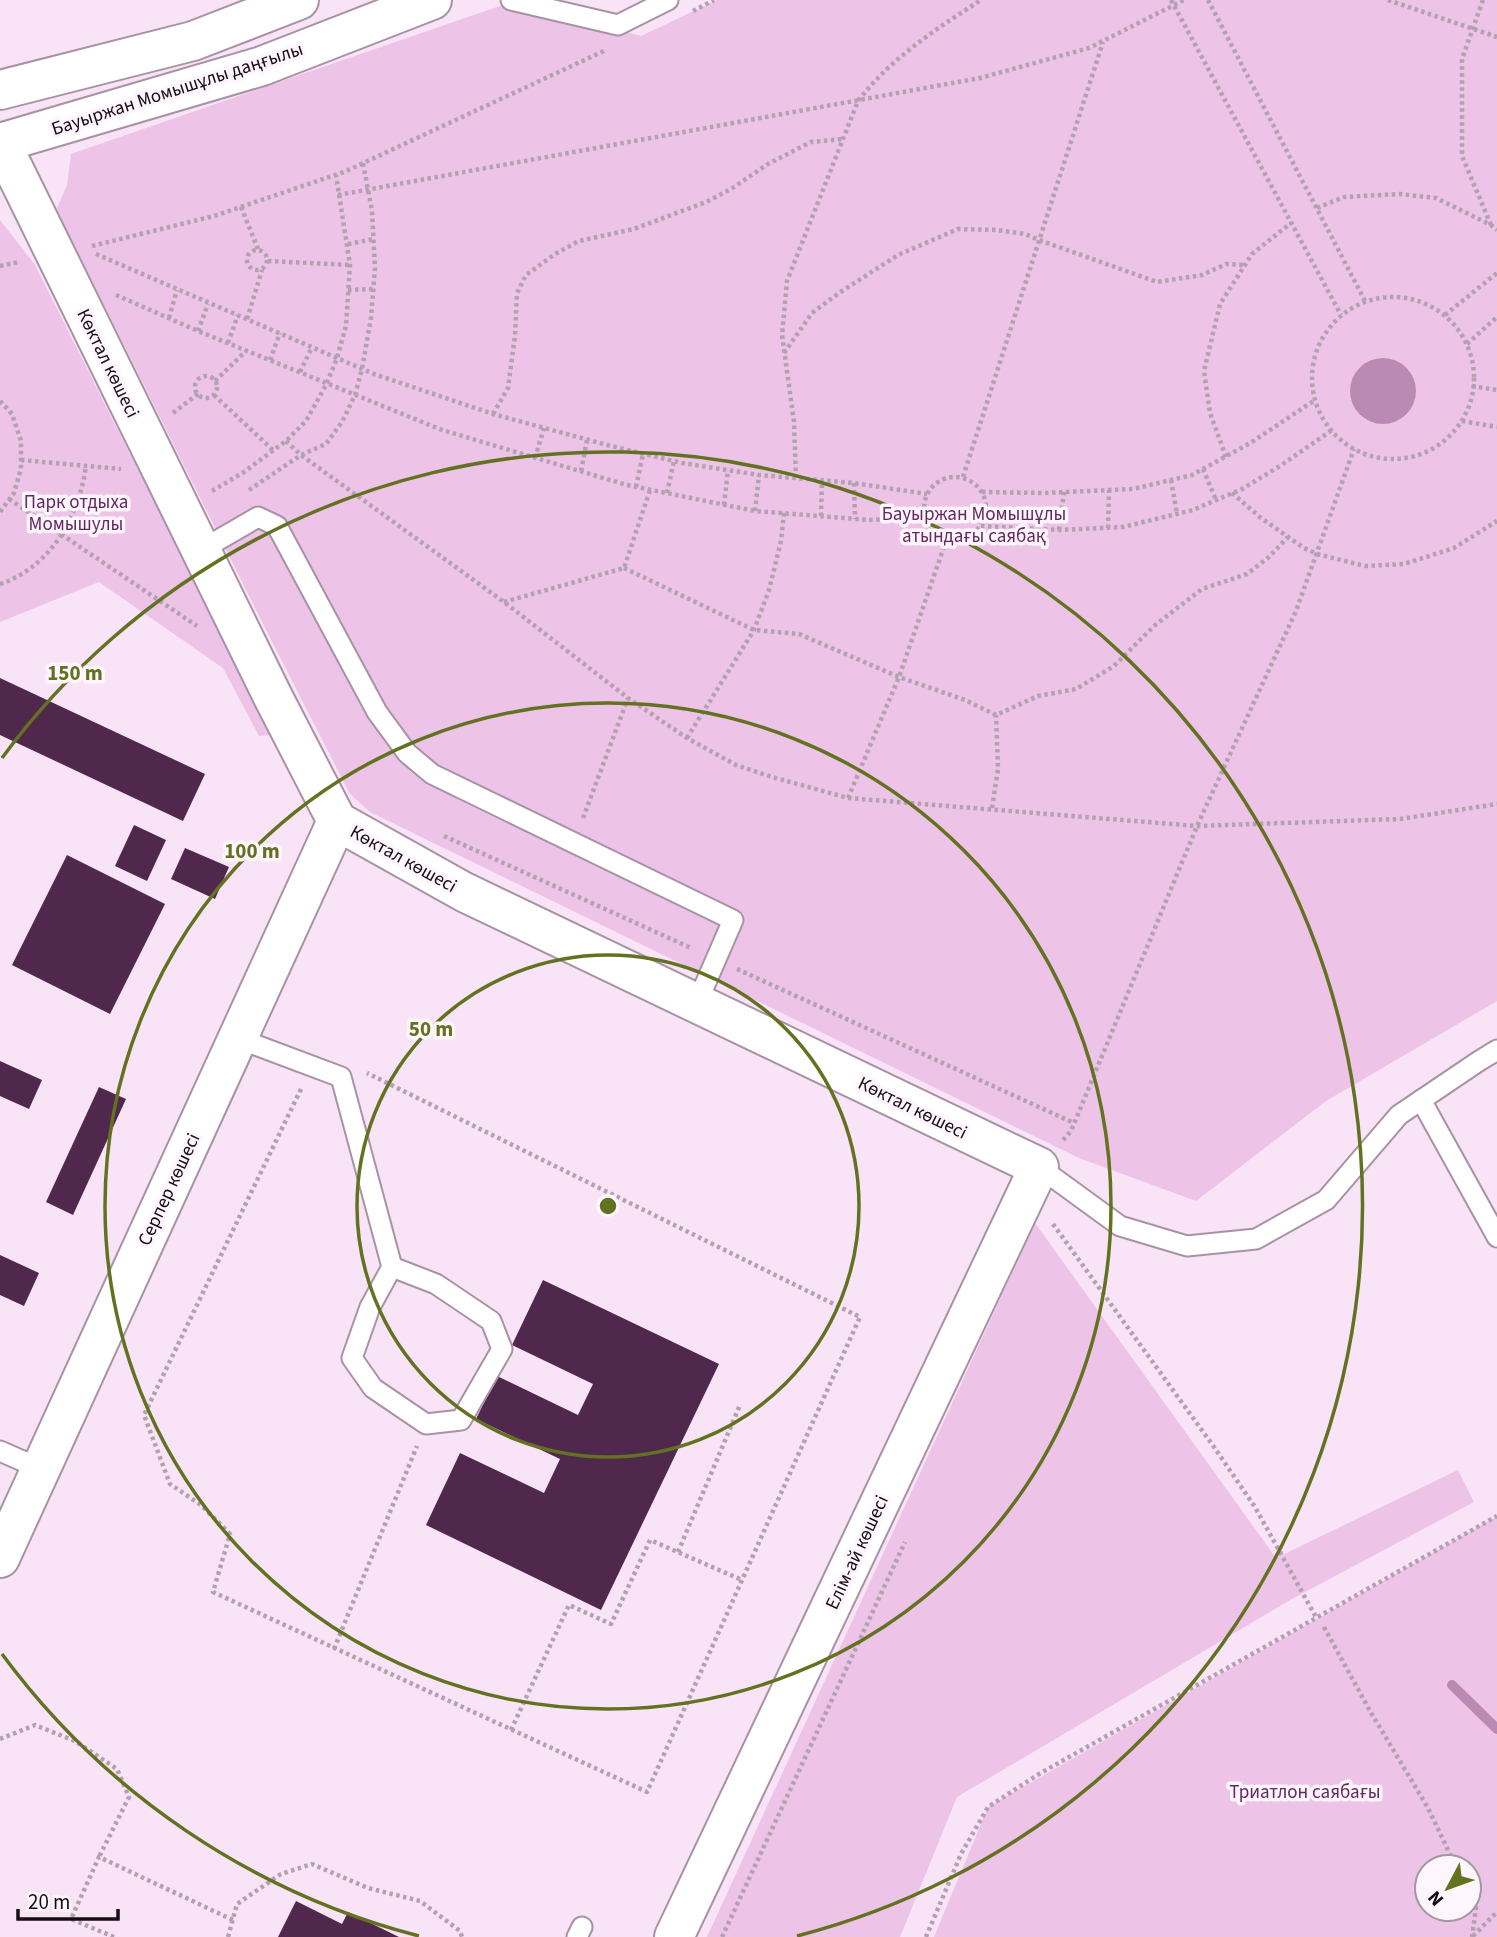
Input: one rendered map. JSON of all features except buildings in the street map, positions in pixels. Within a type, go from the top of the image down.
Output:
[{"type":"street","name":"Бауыржан Момышұлы даңғылы","points":[[0,90],[193,41],[299,0]]},
{"type":"street","name":"Бауыржан Момышұлы даңғылы","points":[[0,143],[262,66],[432,0]]},
{"type":"street","name":"Көктал көшесі","points":[[0,143],[273,697],[337,821],[464,892],[1039,1167]]},
{"type":"street","name":"Серпер көшесі","points":[[0,1558],[337,821]]},
{"type":"street","name":"Елім-ай көшесі","points":[[674,1937],[1039,1167]]},
{"type":"lane","points":[[511,0],[618,25],[668,0]]},
{"type":"lane","points":[[201,550],[258,517],[277,526],[377,712],[407,753],[432,774],[733,920],[697,1003]]},
{"type":"lane","points":[[237,1038],[341,1077],[392,1267],[370,1307],[352,1358],[373,1388],[426,1424],[461,1420],[502,1349],[491,1321],[436,1284],[392,1267]]},
{"type":"lane","points":[[1039,1167],[1120,1226],[1187,1246],[1256,1239],[1326,1200],[1399,1115],[1497,1050]]},
{"type":"lane","points":[[1421,1100],[1497,1237]]},
{"type":"lane","points":[[0,1451],[41,1469]]},
{"type":"path","points":[[690,12],[714,0]]},
{"type":"path","points":[[796,478],[794,422],[782,335],[787,281],[858,101],[873,82],[928,34],[981,0]]},
{"type":"path","points":[[338,195],[980,78],[1088,48],[1173,2],[1184,0]]},
{"type":"path","points":[[1208,0],[1366,301]]},
{"type":"path","points":[[1388,0],[1497,37]]},
{"type":"path","points":[[1483,0],[1462,59],[1462,156],[1491,225]]},
{"type":"path","points":[[1173,2],[1341,315]]},
{"type":"path","points":[[963,477],[1103,41]]},
{"type":"path","points":[[615,46],[336,175],[214,216],[83,248],[337,359],[493,414],[674,461],[759,475],[854,483],[927,494]]},
{"type":"path","points":[[493,414],[509,388],[517,293],[526,275],[579,241],[634,229],[706,202],[768,164],[811,142],[843,139]]},
{"type":"path","points":[[248,491],[301,455],[326,444],[342,422],[355,395],[371,318],[375,268],[372,211],[363,163]]},
{"type":"path","points":[[208,494],[274,451],[306,421],[337,359],[346,326],[350,265],[336,175]]},
{"type":"path","points":[[1317,208],[1345,197],[1399,194],[1436,198],[1497,230]]},
{"type":"path","points":[[241,207],[258,249],[266,255],[268,261]]},
{"type":"path","points":[[1226,457],[1210,413],[1204,371],[1220,304],[1252,254],[1291,223]]},
{"type":"path","points":[[784,353],[812,313],[839,293],[898,255],[958,229],[1025,234],[1157,282],[1202,275],[1226,264],[1245,265]]},
{"type":"path","points":[[348,244],[374,239]]},
{"type":"path","points":[[258,249],[248,254],[247,264],[256,271],[262,270]]},
{"type":"path","points":[[0,266],[56,255]]},
{"type":"path","points":[[268,261],[350,265]]},
{"type":"path","points":[[247,319],[262,270],[268,261]]},
{"type":"path","points":[[1445,315],[1497,272]]},
{"type":"path","points":[[348,290],[373,289]]},
{"type":"path","points":[[169,318],[177,290]]},
{"type":"path","points":[[115,294],[246,351],[442,430],[636,487],[755,511],[869,520],[925,517]]},
{"type":"path","points":[[1393,297],[1420,302],[1445,315],[1467,344],[1474,371],[1471,399],[1461,421],[1441,444],[1416,456],[1388,459],[1361,453],[1338,438],[1321,416],[1315,400],[1312,390],[1313,362],[1323,336],[1341,315],[1366,301],[1393,297]]},
{"type":"path","points":[[198,331],[208,304]]},
{"type":"path","points":[[228,343],[238,315]]},
{"type":"path","points":[[1467,344],[1497,317]]},
{"type":"path","points":[[270,360],[280,333]]},
{"type":"path","points":[[300,372],[312,347]]},
{"type":"path","points":[[215,381],[246,351]]},
{"type":"path","points":[[209,377],[215,381],[217,388],[214,395],[203,398],[198,394],[195,384],[199,379],[209,377]]},
{"type":"path","points":[[1472,386],[1497,390]]},
{"type":"path","points":[[169,416],[198,394]]},
{"type":"path","points":[[214,395],[274,451]]},
{"type":"path","points":[[982,492],[1132,489],[1192,475],[1252,442],[1315,400]]},
{"type":"path","points":[[0,401],[12,414],[21,441],[21,469],[14,493],[0,512]]},
{"type":"path","points":[[1461,421],[1497,427]]},
{"type":"path","points":[[535,458],[544,428]]},
{"type":"path","points":[[981,526],[1059,530],[1123,527],[1193,510],[1232,493],[1280,466],[1332,430]]},
{"type":"path","points":[[580,471],[587,440]]},
{"type":"path","points":[[286,441],[301,455],[504,602],[628,698],[687,738],[736,765],[772,777],[848,798],[1197,826],[1400,819],[1497,804]]},
{"type":"path","points":[[1039,1167],[1071,1131],[1197,826],[1296,611],[1354,449]]},
{"type":"path","points":[[636,487],[643,453]]},
{"type":"path","points":[[21,460],[126,469]]},
{"type":"path","points":[[667,493],[674,461]]},
{"type":"path","points":[[0,584],[29,570],[62,535],[84,484],[86,466]]},
{"type":"path","points":[[1203,469],[1216,500]]},
{"type":"path","points":[[724,505],[728,470]]},
{"type":"path","points":[[755,511],[759,475]]},
{"type":"path","points":[[963,477],[971,480],[982,492],[987,509],[981,526],[974,533],[954,539],[935,531],[928,524],[924,503],[933,485],[942,479],[963,477]]},
{"type":"path","points":[[821,516],[822,480]]},
{"type":"path","points":[[1171,480],[1177,514]]},
{"type":"path","points":[[854,483],[855,519]]},
{"type":"path","points":[[624,568],[650,490]]},
{"type":"path","points":[[1108,528],[1109,490]]},
{"type":"path","points":[[1059,530],[1064,492]]},
{"type":"path","points":[[1232,493],[1261,518],[1317,554],[1365,566],[1404,564],[1454,548],[1497,521]]},
{"type":"path","points":[[9,499],[200,628]]},
{"type":"path","points":[[687,738],[754,630],[769,590],[781,541],[784,513]]},
{"type":"path","points":[[848,798],[899,677],[947,537]]},
{"type":"path","points":[[996,715],[1038,696],[1076,689],[1114,666],[1154,626],[1202,589],[1247,574],[1288,537]]},
{"type":"path","points":[[504,602],[624,568],[754,630],[799,634],[996,715]]},
{"type":"path","points":[[573,843],[628,698]]},
{"type":"path","points":[[992,808],[998,769],[996,715]]},
{"type":"path","points":[[716,960],[1074,1123]]},
{"type":"path","points":[[312,1066],[144,1415],[170,1484],[201,1504],[230,1534],[213,1592],[647,1792],[860,1317],[359,1069],[341,1077]]},
{"type":"path","points":[[1046,1236],[1052,1224],[1214,1447],[1255,1507],[1317,1619]]},
{"type":"path","points":[[678,1552],[740,1405]]},
{"type":"path","points":[[334,1649],[426,1424]]},
{"type":"path","points":[[926,1937],[961,1854],[988,1807],[1039,1774],[1497,1516]]},
{"type":"path","points":[[722,1937],[906,1539]]},
{"type":"path","points":[[511,1730],[569,1605],[611,1624],[650,1540],[742,1580]]},
{"type":"path","points":[[1324,1628],[1428,1808],[1449,1853]]},
{"type":"path","points":[[0,1739],[35,1725],[75,1741],[117,1769],[129,1797],[71,1919],[114,1937]]},
{"type":"path","points":[[99,1857],[233,1920]]},
{"type":"path","points":[[228,1937],[237,1904],[281,1874],[312,1864],[368,1888],[420,1901],[460,1931],[462,1937]]},
{"type":"path","points":[[1472,1937],[1497,1912]]},
{"type":"green space","name":"Бауыржан Момышұлы атындағы саябақ","points":[[717,0],[1497,0],[1497,1001],[1326,1101],[1196,1201],[1079,1158],[370,812],[350,794],[72,241],[66,242],[57,208],[67,185],[71,154],[514,1],[641,36]]},
{"type":"green space","name":"Парк отдыха Момышулы","points":[[0,220],[35,265],[270,735],[259,736],[223,668],[99,582],[0,622]]},
{"type":"green space","points":[[1035,1223],[1276,1558],[1458,1470],[1474,1502],[1292,1599],[957,1797],[900,1937],[707,1937]]},
{"type":"green space","name":"Триатлон саябағы","points":[[1497,1516],[1497,1937],[934,1937],[988,1807]]},
{"type":"shaded area","points":[[1383,358],[1406,368],[1416,391],[1406,414],[1383,424],[1360,414],[1350,391],[1360,368]]},
{"type":"waterway","points":[[1452,1685],[1497,1729]]}]
